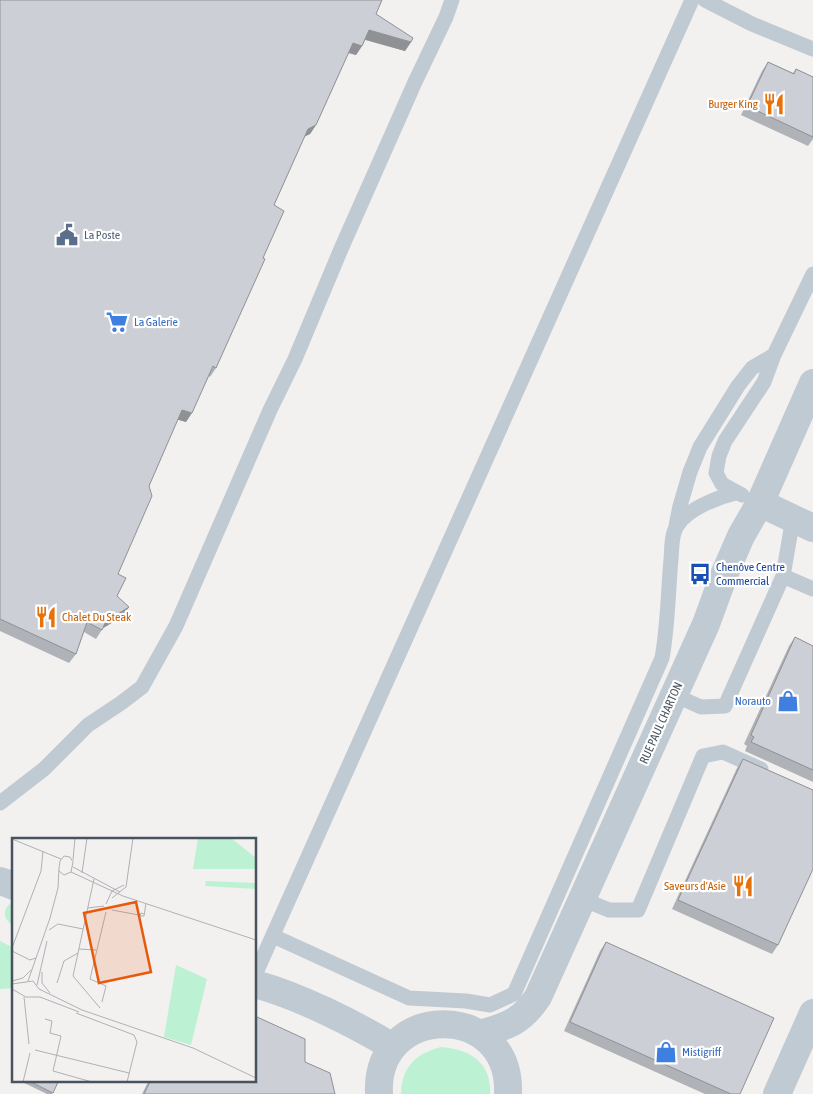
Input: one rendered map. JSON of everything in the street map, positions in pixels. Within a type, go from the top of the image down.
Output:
[{"type":"street","name":"RUE PAUL CHARTON","points":[[480,1034],[504,1027],[517,1020],[528,1012],[538,997],[706,624],[724,574],[741,536],[748,498],[813,383]]},
{"type":"street","points":[[748,498],[803,523]]},
{"type":"street","points":[[0,881],[12,885]]},
{"type":"street","points":[[256,984],[324,1011],[372,1034],[393,1047]]},
{"type":"street","points":[[777,1094],[813,1013]]},
{"type":"street","points":[[379,1094],[378,1083],[383,1064],[393,1047],[407,1034],[424,1026],[443,1023],[462,1026],[480,1034],[494,1047],[504,1064],[508,1082],[508,1094]]},
{"type":"lane","points":[[0,803],[44,769],[88,726],[142,687],[176,626],[452,0]]},
{"type":"lane","points":[[256,973],[692,0]]},
{"type":"lane","points":[[705,0],[752,24],[813,49]]},
{"type":"lane","points":[[748,498],[722,484],[716,473],[718,456],[725,441],[764,382],[774,355],[813,274]]},
{"type":"lane","points":[[273,936],[409,998],[432,998],[490,1005],[514,994],[662,658],[666,638],[672,543],[680,506],[700,447],[738,386],[752,368],[774,355]]},
{"type":"lane","points":[[676,526],[703,505],[717,498],[748,498]]},
{"type":"lane","points":[[674,695],[701,707],[725,706],[783,576],[803,523]]},
{"type":"lane","points":[[783,576],[813,589]]},
{"type":"lane","points":[[582,899],[609,910],[638,910],[703,756],[723,752],[777,776]]},
{"type":"green space","points":[[12,903],[12,925],[5,915],[8,906]]},
{"type":"green space","points":[[0,941],[12,947],[12,988],[0,989]]},
{"type":"green space","points":[[441,1047],[461,1051],[477,1059],[487,1073],[490,1083],[490,1094],[401,1094],[404,1076],[412,1063],[424,1053]]},
{"type":"building","name":"La Galerie","points":[[0,0],[382,0],[376,14],[413,38],[411,42],[369,30],[362,46],[353,43],[316,125],[308,129],[274,205],[284,211],[263,258],[265,259],[216,368],[213,366],[192,413],[182,410],[149,486],[152,496],[118,574],[126,578],[117,596],[129,607],[106,621],[102,630],[87,622],[76,654],[0,619]]},
{"type":"building","name":"Burger King","points":[[768,62],[794,74],[796,69],[813,77],[813,137],[747,106]]},
{"type":"building","name":"Norauto","points":[[795,637],[813,646],[813,770],[751,742],[754,737],[751,735]]},
{"type":"building","name":"Saveurs d'Asie","points":[[743,759],[813,790],[813,869],[778,945],[678,900]]},
{"type":"building","points":[[606,942],[774,1018],[740,1094],[731,1094],[570,1022]]},
{"type":"building","points":[[256,1016],[305,1039],[305,1062],[330,1073],[335,1094],[144,1094],[150,1082],[256,1082]]},
{"type":"building","points":[[31,1082],[58,1082],[53,1093]]},
{"type":"place","name":"Burger King","points":[[774,104]]},
{"type":"place","name":"La Poste","points":[[67,235]]},
{"type":"place","name":"La Galerie","points":[[117,322]]},
{"type":"place","name":"Chenôve Centre Commercial","points":[[700,574]]},
{"type":"place","name":"Chalet Du Steak","points":[[46,617]]},
{"type":"place","name":"Norauto","points":[[788,701]]},
{"type":"place","name":"Saveurs d'Asie","points":[[743,886]]},
{"type":"place","name":"Mistigriff","points":[[666,1052]]}]
